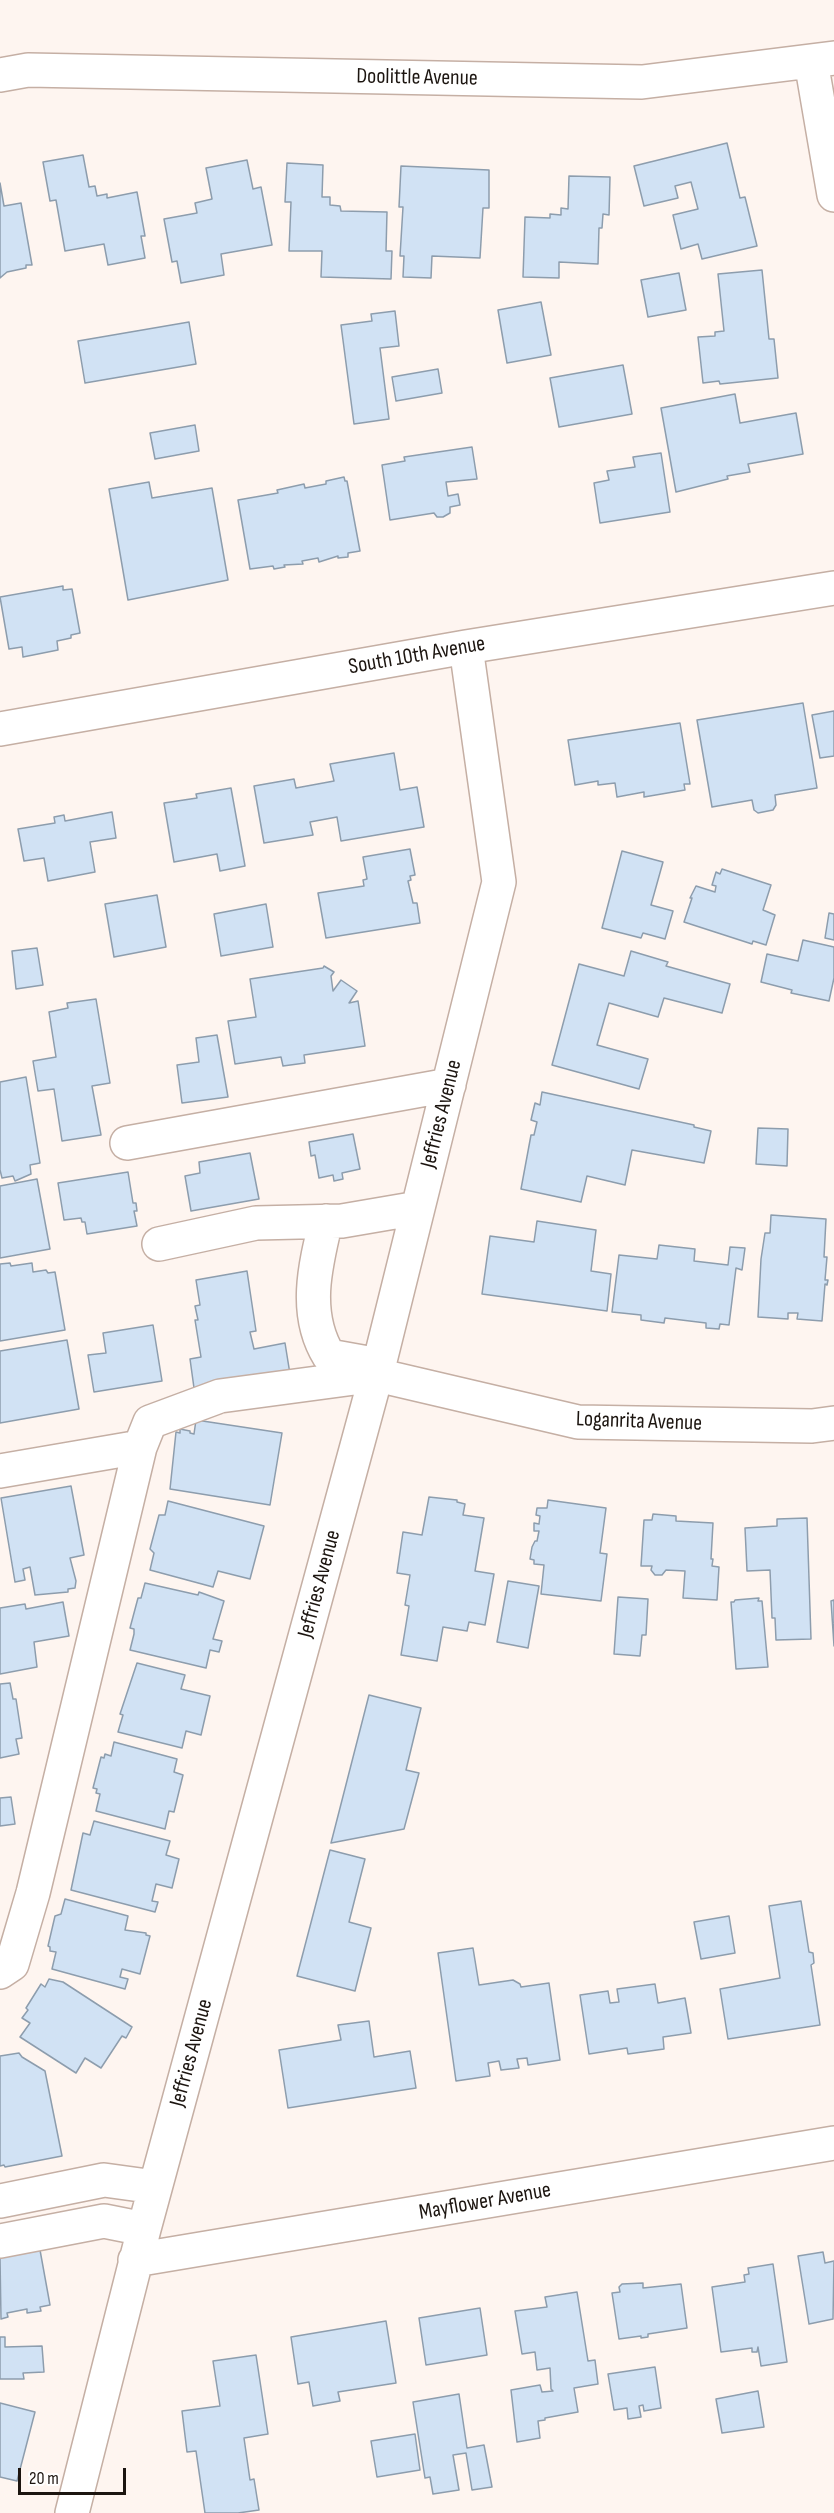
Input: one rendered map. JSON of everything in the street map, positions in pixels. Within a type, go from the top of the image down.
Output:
[{"type":"street","name":"Doolittle Avenue","points":[[0,75],[28,70],[642,82],[823,60]]},
{"type":"street","points":[[823,60],[834,195]]},
{"type":"street","name":"South 10th Avenue","points":[[0,729],[466,647],[834,588]]},
{"type":"street","name":"Jeffries Avenue","points":[[72,2513],[135,2260],[378,1370],[499,882],[466,647]]},
{"type":"street","points":[[127,1143],[448,1085]]},
{"type":"street","points":[[159,1244],[256,1223],[342,1221],[418,1208]]},
{"type":"street","name":"Loganrita Avenue","points":[[326,1221],[314,1269],[313,1296],[321,1343],[329,1356],[578,1422],[812,1426],[834,1423]]},
{"type":"street","points":[[0,1972],[12,1964],[33,1893],[140,1447],[150,1422],[220,1396],[378,1370]]},
{"type":"street","points":[[0,1470],[140,1447]]},
{"type":"street","name":"Mayflower Avenue","points":[[135,2260],[834,2143]]},
{"type":"street","points":[[0,2201],[104,2180],[155,2187]]},
{"type":"street","points":[[0,2241],[104,2221],[144,2229]]},
{"type":"building","points":[[727,143],[740,198],[745,197],[757,246],[702,259],[698,244],[681,249],[673,215],[698,209],[691,182],[675,186],[678,198],[644,206],[634,166]]},
{"type":"building","points":[[83,155],[89,187],[95,186],[97,196],[107,194],[107,198],[137,192],[145,236],[141,236],[145,258],[108,265],[104,244],[65,251],[56,200],[50,201],[43,162]]},
{"type":"building","points":[[247,160],[253,189],[261,187],[272,245],[221,254],[224,275],[181,283],[177,261],[172,262],[164,219],[197,213],[195,203],[212,199],[206,168]]},
{"type":"building","points":[[287,163],[323,165],[322,197],[330,197],[330,205],[340,206],[341,211],[387,212],[386,251],[392,251],[391,279],[321,277],[322,251],[289,251],[291,202],[285,202]]},
{"type":"building","points":[[401,166],[489,170],[489,208],[483,208],[480,258],[432,256],[431,278],[403,277],[404,256],[400,256],[403,207],[399,207]]},
{"type":"building","points":[[569,176],[610,177],[609,215],[603,214],[602,228],[599,228],[598,264],[559,262],[559,278],[523,277],[525,217],[550,218],[550,214],[561,215],[561,208],[568,209]]},
{"type":"building","points":[[0,183],[4,206],[21,203],[32,265],[7,272],[0,278]]},
{"type":"building","points":[[762,270],[769,339],[774,339],[778,378],[720,384],[719,381],[703,383],[698,337],[715,336],[715,332],[724,331],[718,274]]},
{"type":"building","points":[[679,273],[686,310],[648,317],[641,280]]},
{"type":"building","points":[[541,302],[551,355],[507,363],[498,310]]},
{"type":"building","points":[[395,311],[399,346],[380,348],[389,419],[354,424],[341,325],[372,321],[371,314]]},
{"type":"building","points":[[189,322],[196,364],[85,383],[78,341]]},
{"type":"building","points":[[623,365],[632,414],[559,427],[550,378]]},
{"type":"building","points":[[438,369],[442,393],[396,401],[392,377]]},
{"type":"building","points":[[735,394],[740,423],[796,413],[803,454],[748,464],[750,472],[727,476],[728,479],[676,492],[661,408]]},
{"type":"building","points":[[195,425],[199,451],[155,459],[150,433]]},
{"type":"building","points":[[472,447],[477,479],[446,482],[448,496],[458,494],[460,505],[450,507],[450,513],[443,517],[437,517],[434,513],[390,520],[382,465],[405,461],[404,457]]},
{"type":"building","points":[[661,453],[670,512],[600,523],[594,483],[609,480],[607,471],[635,467],[633,457]]},
{"type":"building","points":[[344,477],[347,481],[360,551],[348,553],[348,557],[338,558],[338,556],[319,562],[318,558],[302,561],[303,564],[284,565],[285,567],[274,569],[273,566],[250,569],[238,500],[278,493],[277,490],[304,484],[305,488],[326,484],[326,481]]},
{"type":"building","points":[[149,482],[152,498],[212,488],[228,580],[128,600],[109,489]]},
{"type":"building","points":[[63,586],[63,590],[72,589],[80,633],[57,641],[58,650],[23,657],[22,647],[9,649],[0,597]]},
{"type":"building","points":[[803,703],[817,788],[775,795],[776,805],[773,810],[758,813],[754,810],[752,800],[712,807],[697,720]]},
{"type":"building","points":[[834,711],[834,756],[820,758],[812,715]]},
{"type":"building","points":[[680,723],[690,784],[684,784],[685,790],[644,797],[644,792],[617,797],[615,783],[598,785],[598,781],[575,785],[568,740]]},
{"type":"building","points":[[394,753],[400,790],[417,787],[424,827],[341,841],[337,817],[310,822],[313,835],[264,843],[254,786],[294,779],[296,788],[334,781],[330,764]]},
{"type":"building","points":[[231,788],[245,866],[220,871],[217,854],[174,862],[164,803],[197,798],[196,794]]},
{"type":"building","points":[[112,812],[116,838],[90,842],[95,872],[48,881],[44,858],[24,861],[18,829],[55,823],[54,817],[64,815],[65,821]]},
{"type":"building","points":[[410,849],[415,875],[410,876],[411,880],[408,881],[413,903],[417,903],[420,923],[326,938],[318,893],[364,886],[363,880],[367,879],[363,857]]},
{"type":"building","points":[[622,851],[663,862],[651,905],[673,911],[665,939],[643,933],[641,938],[602,928]]},
{"type":"building","points":[[722,869],[771,885],[763,910],[775,915],[766,945],[753,941],[752,944],[684,922],[692,898],[690,898],[696,886],[715,892],[716,886],[712,885],[716,872],[720,874]]},
{"type":"building","points":[[157,895],[166,947],[114,957],[105,904]]},
{"type":"building","points":[[266,904],[273,947],[221,956],[214,914]]},
{"type":"building","points":[[829,913],[834,914],[834,940],[825,938]]},
{"type":"building","points":[[803,940],[834,947],[834,978],[829,1001],[791,993],[792,990],[761,982],[767,954],[798,961]]},
{"type":"building","points":[[37,948],[43,985],[16,989],[12,951]]},
{"type":"building","points":[[631,951],[668,962],[666,966],[730,984],[722,1013],[664,998],[658,1017],[609,1003],[597,1045],[648,1059],[639,1089],[552,1065],[579,964],[624,976]]},
{"type":"building","points":[[324,966],[334,972],[331,976],[333,991],[341,980],[357,991],[349,1003],[358,1001],[365,1046],[304,1055],[305,1063],[283,1066],[281,1057],[235,1064],[228,1021],[256,1017],[250,979]]},
{"type":"building","points":[[96,999],[110,1083],[92,1086],[101,1135],[62,1141],[54,1089],[38,1091],[33,1061],[56,1057],[49,1012],[68,1008],[67,1003]]},
{"type":"building","points":[[217,1035],[228,1097],[182,1103],[177,1065],[199,1062],[196,1038]]},
{"type":"building","points":[[26,1077],[40,1163],[30,1165],[31,1174],[15,1181],[13,1176],[2,1178],[0,1170],[0,1082]]},
{"type":"building","points":[[542,1092],[694,1125],[694,1127],[711,1131],[704,1163],[632,1150],[625,1185],[587,1176],[581,1202],[521,1189],[531,1135],[534,1135],[537,1122],[531,1120],[535,1103],[540,1105]]},
{"type":"building","points":[[758,1128],[788,1129],[787,1166],[756,1164]]},
{"type":"building","points":[[353,1134],[360,1169],[342,1173],[343,1179],[334,1181],[333,1175],[319,1178],[315,1155],[311,1156],[309,1142]]},
{"type":"building","points":[[250,1153],[259,1199],[191,1211],[185,1176],[200,1173],[199,1162]]},
{"type":"building","points":[[128,1172],[133,1203],[136,1203],[137,1211],[134,1211],[137,1226],[87,1234],[85,1222],[82,1222],[81,1218],[64,1220],[58,1183]]},
{"type":"building","points":[[37,1179],[50,1249],[0,1258],[0,1186]]},
{"type":"building","points":[[771,1215],[826,1219],[824,1257],[827,1257],[825,1280],[828,1280],[827,1285],[825,1284],[822,1321],[797,1319],[798,1313],[788,1313],[788,1319],[758,1317],[761,1259],[765,1233],[770,1233]]},
{"type":"building","points":[[537,1221],[596,1230],[591,1271],[611,1274],[607,1311],[482,1294],[490,1236],[534,1242]]},
{"type":"building","points":[[659,1245],[695,1249],[694,1261],[728,1265],[730,1247],[745,1248],[742,1270],[736,1268],[729,1325],[720,1324],[719,1329],[706,1328],[706,1323],[665,1318],[664,1323],[641,1320],[641,1315],[612,1312],[619,1255],[657,1259]]},
{"type":"building","points":[[10,1263],[11,1266],[32,1263],[33,1272],[46,1270],[48,1273],[55,1272],[65,1330],[0,1341],[0,1264]]},
{"type":"building","points":[[247,1271],[256,1331],[250,1332],[254,1349],[285,1343],[290,1374],[194,1388],[190,1359],[201,1357],[195,1320],[198,1320],[195,1306],[200,1305],[196,1280]]},
{"type":"building","points":[[153,1325],[162,1381],[94,1392],[88,1355],[106,1353],[103,1333]]},
{"type":"building","points":[[67,1340],[79,1409],[0,1423],[0,1351]]},
{"type":"building","points":[[196,1420],[282,1433],[270,1505],[170,1489],[176,1432],[180,1433],[180,1429],[194,1434]]},
{"type":"building","points":[[71,1486],[84,1555],[70,1558],[76,1581],[75,1588],[68,1589],[68,1592],[35,1595],[30,1567],[23,1569],[25,1580],[15,1582],[1,1498]]},
{"type":"building","points":[[429,1497],[457,1500],[465,1504],[463,1515],[484,1518],[475,1571],[494,1574],[485,1625],[469,1622],[467,1631],[443,1627],[437,1661],[401,1655],[409,1606],[405,1605],[410,1575],[397,1573],[403,1532],[422,1535]]},
{"type":"building","points":[[548,1500],[606,1508],[600,1553],[607,1554],[601,1601],[541,1594],[544,1565],[534,1564],[534,1560],[530,1559],[539,1531],[534,1531],[534,1523],[539,1524],[540,1516],[536,1515],[537,1508],[547,1508]]},
{"type":"building","points":[[168,1501],[264,1526],[250,1579],[218,1571],[213,1587],[150,1570],[154,1553],[150,1549],[159,1515],[165,1515]]},
{"type":"building","points":[[653,1514],[676,1516],[676,1521],[713,1523],[711,1559],[713,1559],[712,1566],[719,1567],[717,1600],[683,1598],[685,1571],[666,1570],[662,1575],[655,1575],[651,1570],[652,1566],[641,1566],[644,1520],[652,1520]]},
{"type":"building","points":[[807,1518],[811,1639],[776,1640],[775,1618],[772,1618],[770,1570],[747,1571],[745,1528],[777,1526],[777,1519]]},
{"type":"building","points":[[508,1581],[539,1586],[528,1648],[497,1642]]},
{"type":"building","points":[[145,1583],[198,1595],[199,1592],[224,1601],[213,1639],[222,1641],[219,1652],[210,1650],[206,1668],[130,1650],[134,1629],[130,1628],[138,1598],[141,1598]]},
{"type":"building","points":[[618,1597],[648,1599],[646,1635],[642,1635],[640,1656],[614,1654]]},
{"type":"building","points":[[759,1598],[758,1601],[762,1601],[768,1667],[736,1669],[731,1602]]},
{"type":"building","points":[[834,1600],[834,1646],[831,1601]]},
{"type":"building","points":[[63,1602],[69,1636],[34,1642],[37,1667],[0,1674],[0,1608],[25,1604],[26,1609]]},
{"type":"building","points":[[137,1663],[185,1675],[181,1689],[210,1696],[201,1735],[186,1731],[182,1748],[118,1732],[123,1715],[120,1714]]},
{"type":"building","points":[[10,1683],[13,1699],[16,1699],[22,1738],[16,1739],[19,1754],[0,1758],[0,1684]]},
{"type":"building","points":[[369,1695],[421,1708],[406,1770],[419,1773],[404,1829],[331,1843]]},
{"type":"building","points":[[114,1742],[177,1759],[174,1772],[183,1775],[174,1812],[169,1811],[165,1829],[96,1811],[100,1794],[96,1793],[97,1789],[93,1788],[101,1757],[104,1758],[105,1754],[111,1756]]},
{"type":"building","points":[[11,1797],[15,1824],[0,1826],[0,1798]]},
{"type":"building","points":[[94,1821],[170,1841],[166,1855],[179,1859],[172,1888],[156,1884],[152,1901],[158,1902],[155,1912],[71,1890],[83,1833],[90,1835]]},
{"type":"building","points":[[330,1850],[365,1859],[349,1922],[371,1928],[355,1991],[297,1976]]},
{"type":"building","points":[[65,1899],[128,1916],[125,1930],[146,1933],[150,1936],[140,1974],[122,1969],[120,1977],[128,1979],[125,1989],[52,1969],[56,1952],[50,1951],[48,1946],[55,1916],[61,1914]]},
{"type":"building","points":[[801,1901],[809,1952],[813,1953],[814,1963],[811,1965],[820,2025],[728,2039],[720,1989],[780,1978],[769,1906]]},
{"type":"building","points":[[729,1916],[735,1953],[701,1959],[694,1922]]},
{"type":"building","points":[[473,1948],[479,1985],[513,1980],[521,1987],[549,1983],[560,2060],[528,2065],[527,2058],[517,2059],[519,2068],[501,2070],[499,2061],[488,2063],[490,2076],[456,2081],[438,1953]]},
{"type":"building","points":[[49,1979],[63,1982],[132,2027],[126,2038],[122,2036],[101,2068],[85,2058],[76,2073],[20,2037],[30,2023],[22,2018],[28,2010],[26,2008],[41,1984],[45,1987]]},
{"type":"building","points":[[655,1984],[658,2003],[685,1998],[691,2033],[663,2037],[664,2049],[628,2054],[627,2048],[589,2054],[580,1995],[608,1991],[610,2003],[619,2002],[617,1989]]},
{"type":"building","points":[[369,2021],[374,2057],[410,2051],[416,2088],[288,2108],[279,2050],[341,2040],[338,2025]]},
{"type":"building","points":[[19,2053],[45,2071],[62,2156],[5,2167],[0,2166],[0,2056]]},
{"type":"building","points":[[40,2250],[50,2305],[40,2307],[41,2311],[27,2313],[27,2309],[7,2313],[8,2317],[1,2319],[0,2257]]},
{"type":"building","points":[[823,2252],[825,2263],[834,2261],[833,2319],[809,2324],[798,2256]]},
{"type":"building","points":[[773,2264],[787,2362],[761,2366],[758,2347],[757,2352],[752,2352],[752,2348],[721,2352],[712,2287],[745,2282],[744,2275],[749,2274],[748,2268]]},
{"type":"building","points":[[643,2283],[643,2288],[681,2284],[687,2328],[648,2334],[648,2337],[619,2339],[612,2293],[620,2292],[619,2287],[622,2284]]},
{"type":"building","points":[[577,2292],[588,2361],[595,2360],[598,2384],[574,2388],[578,2412],[538,2421],[540,2438],[517,2442],[511,2390],[540,2385],[542,2392],[553,2391],[550,2368],[537,2370],[535,2352],[522,2354],[515,2311],[547,2307],[545,2297]]},
{"type":"building","points":[[480,2308],[487,2355],[426,2365],[419,2318]]},
{"type":"building","points":[[386,2321],[396,2383],[338,2392],[340,2401],[313,2406],[309,2382],[298,2384],[291,2337]]},
{"type":"building","points":[[0,2337],[5,2337],[5,2347],[42,2346],[44,2372],[23,2373],[24,2379],[0,2379]]},
{"type":"building","points":[[256,2355],[268,2434],[244,2438],[250,2480],[254,2479],[259,2510],[238,2513],[205,2513],[196,2451],[187,2452],[182,2411],[220,2406],[213,2361]]},
{"type":"building","points":[[655,2367],[661,2408],[644,2411],[643,2405],[639,2406],[641,2417],[628,2419],[627,2408],[614,2410],[608,2374]]},
{"type":"building","points":[[758,2391],[764,2427],[722,2433],[716,2399]]},
{"type":"building","points":[[459,2394],[467,2448],[484,2445],[492,2487],[472,2490],[466,2453],[453,2455],[459,2490],[433,2494],[430,2477],[425,2478],[413,2402]]},
{"type":"building","points":[[0,2403],[35,2412],[17,2481],[0,2477]]},
{"type":"building","points":[[415,2434],[420,2470],[377,2477],[371,2441]]}]
